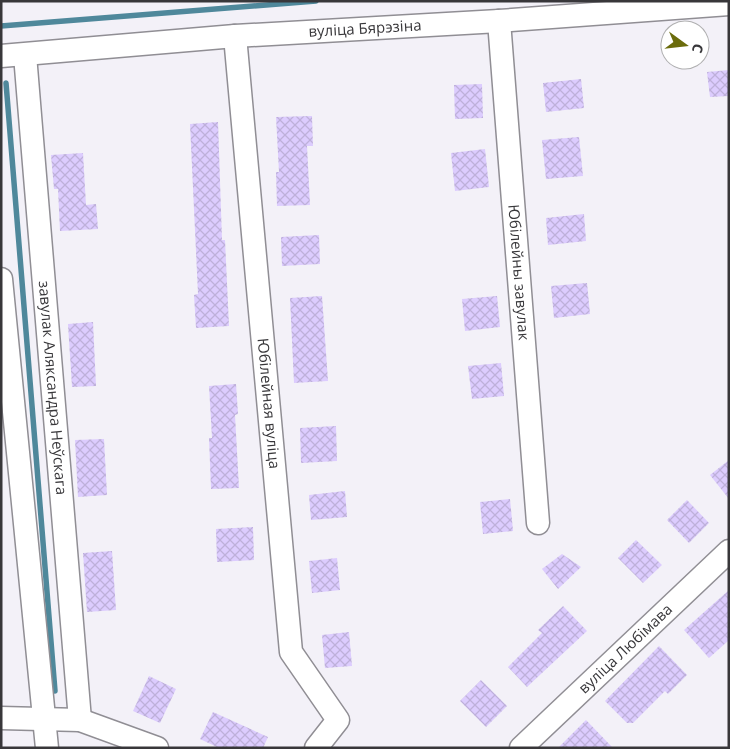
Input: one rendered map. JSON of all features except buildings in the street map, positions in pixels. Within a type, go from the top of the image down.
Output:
[{"type":"street","name":"вуліца Бярэзіна","points":[[1,56],[235,36],[499,21],[729,4]]},
{"type":"street","name":"Юбілейны завулак","points":[[499,21],[538,524]]},
{"type":"street","name":"Юбілейная вуліца","points":[[235,36],[291,652],[338,720],[316,748]]},
{"type":"street","name":"завулак Аляксандра Неўскага","points":[[25,55],[80,720]]},
{"type":"street","points":[[1,279],[47,748]]},
{"type":"street","name":"вуліца Любімава","points":[[521,748],[729,551]]},
{"type":"street","points":[[1,718],[80,720],[157,748]]},
{"type":"waterway","points":[[1,26],[316,1]]},
{"type":"waterway","points":[[6,83],[55,691]]}]
